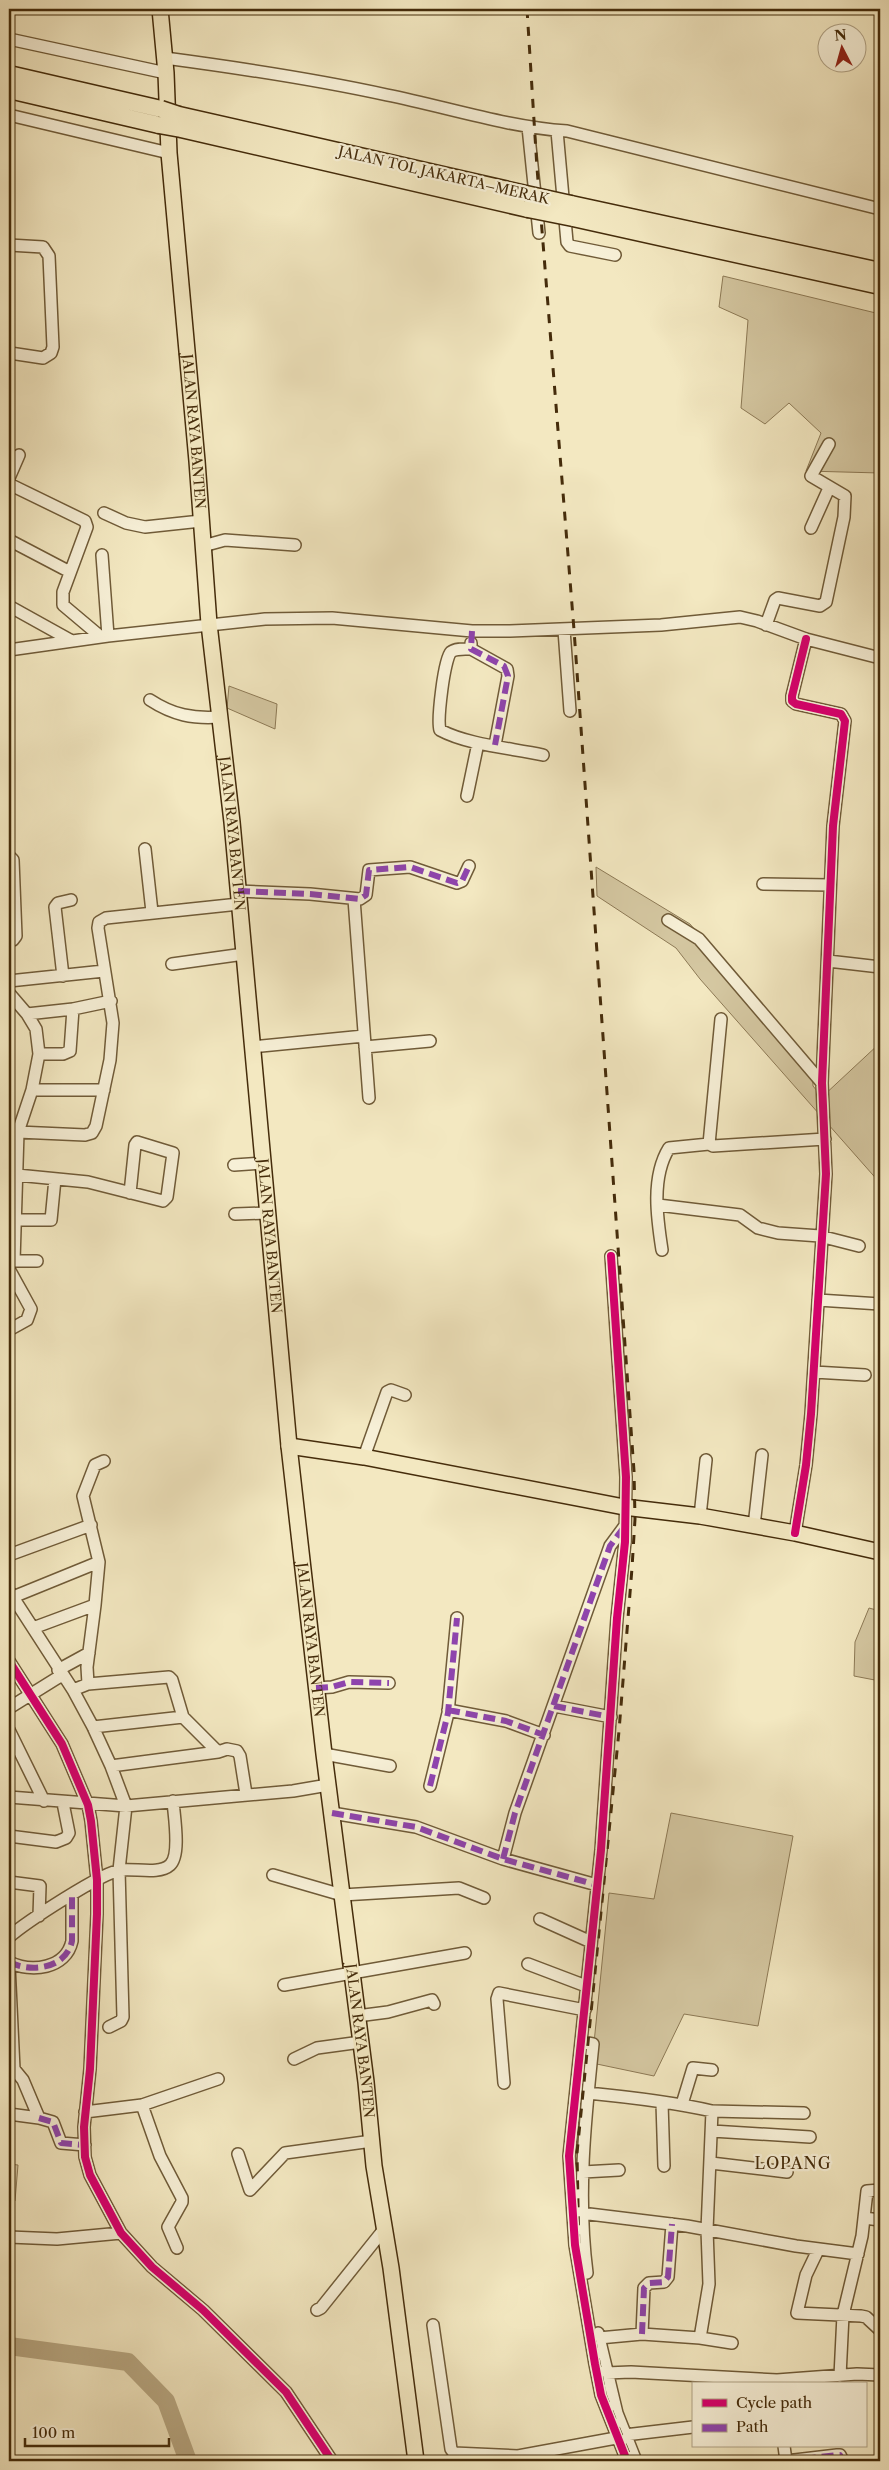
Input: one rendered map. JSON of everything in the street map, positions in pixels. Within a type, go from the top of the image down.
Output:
[{"type":"highway","name":"JALAN TOL JAKARTA–MERAK","points":[[9,74],[180,122],[527,202],[880,271]]},
{"type":"highway","name":"JALAN TOL JAKARTA–MERAK","points":[[9,90],[160,117]]},
{"type":"highway","name":"JALAN TOL JAKARTA–MERAK","points":[[572,211],[880,286]]},
{"type":"main road","name":"JALAN RAYA BANTEN","points":[[160,9],[166,65],[169,153],[209,624],[244,954],[257,1046],[263,1163],[289,1446],[316,1688],[372,2141],[386,2228],[416,2461]]},
{"type":"main road","points":[[289,1446],[364,1457],[624,1507],[700,1516],[795,1533],[880,1552]]},
{"type":"street","points":[[9,39],[166,65],[262,70],[388,95],[528,127],[557,131],[880,209]]},
{"type":"street","points":[[9,115],[169,153]]},
{"type":"street","points":[[528,127],[539,232]]},
{"type":"street","points":[[557,131],[567,242],[570,246],[616,255]]},
{"type":"street","points":[[9,245],[43,247],[49,256],[52,347],[48,356],[43,358],[9,354]]},
{"type":"street","points":[[766,624],[775,600],[778,598],[820,606],[826,602],[846,503],[842,492],[829,488],[811,476],[829,444]]},
{"type":"street","points":[[9,478],[19,455]]},
{"type":"street","points":[[9,484],[85,521],[87,527],[63,592],[63,604],[104,637]]},
{"type":"street","points":[[811,528],[829,488]]},
{"type":"street","points":[[104,513],[146,528],[201,522]]},
{"type":"street","points":[[9,540],[70,572]]},
{"type":"street","points":[[203,546],[225,540],[295,545]]},
{"type":"street","points":[[102,555],[104,637]]},
{"type":"street","points":[[9,606],[72,640]]},
{"type":"street","points":[[9,650],[72,640],[265,619],[332,618],[472,631],[564,630],[661,625],[740,617],[766,624],[806,639],[880,658]]},
{"type":"street","points":[[564,630],[570,710]]},
{"type":"street","points":[[471,649],[472,631]]},
{"type":"street","points":[[795,1533],[806,1465],[814,1372],[820,1236],[826,1174],[822,1083],[830,885],[845,718],[841,714],[796,704],[792,701],[806,639]]},
{"type":"street","points":[[495,745],[508,676],[506,669],[471,649],[456,650],[449,656],[438,726],[440,730],[452,736],[478,743],[543,755]]},
{"type":"street","points":[[150,700],[168,711],[179,715],[192,718],[220,717]]},
{"type":"street","points":[[467,796],[478,743]]},
{"type":"street","points":[[146,849],[152,912]]},
{"type":"street","points":[[9,856],[13,860],[16,927],[14,939],[9,941]]},
{"type":"street","points":[[18,1132],[84,1135],[92,1133],[99,1117],[111,1047],[113,1023],[98,928],[99,922],[106,918],[239,898],[310,894],[354,899],[363,898],[366,895],[370,870],[410,867],[457,883],[462,881],[469,866]]},
{"type":"street","points":[[764,884],[830,885]]},
{"type":"street","points":[[354,899],[369,1098]]},
{"type":"street","points":[[63,976],[55,907],[58,903],[72,900]]},
{"type":"street","points":[[668,920],[699,939],[822,1083]]},
{"type":"street","points":[[172,964],[244,954]]},
{"type":"street","points":[[828,961],[880,967]]},
{"type":"street","points":[[9,981],[104,971]]},
{"type":"street","points":[[9,993],[27,1014],[36,1029],[39,1054],[32,1090],[18,1132],[11,1263],[31,1309],[27,1320],[9,1330]]},
{"type":"street","points":[[27,1014],[73,1009],[111,1001]]},
{"type":"street","points":[[39,1054],[64,1054],[70,1051],[73,1009]]},
{"type":"street","points":[[709,1144],[722,1019]]},
{"type":"street","points":[[257,1046],[430,1041]]},
{"type":"street","points":[[32,1090],[104,1090]]},
{"type":"street","points":[[662,1250],[658,1205],[659,1172],[669,1148],[825,1138]]},
{"type":"street","points":[[17,1176],[88,1182],[130,1193],[163,1201],[166,1200],[173,1153],[137,1142],[135,1145],[130,1193]]},
{"type":"street","points":[[234,1165],[263,1163]]},
{"type":"street","points":[[14,1213],[50,1220],[55,1179]]},
{"type":"street","points":[[658,1205],[740,1216],[758,1228],[778,1233],[820,1236],[860,1246]]},
{"type":"street","points":[[235,1214],[267,1213]]},
{"type":"street","points":[[611,1256],[626,1477],[624,1507],[625,1542],[597,1885],[582,2042],[570,2138],[572,2215],[580,2276],[601,2395],[620,2436],[636,2461]]},
{"type":"street","points":[[11,1263],[37,1261]]},
{"type":"street","points":[[818,1300],[880,1304]]},
{"type":"street","points":[[814,1372],[865,1375]]},
{"type":"street","points":[[364,1457],[387,1392],[391,1390],[404,1395]]},
{"type":"street","points":[[754,1526],[762,1455]]},
{"type":"street","points":[[700,1516],[706,1460]]},
{"type":"street","points":[[88,1684],[89,1654],[99,1562],[83,1492],[95,1465],[104,1461]]},
{"type":"street","points":[[9,1555],[91,1525]]},
{"type":"street","points":[[503,1859],[515,1813],[544,1736],[610,1546],[624,1526]]},
{"type":"street","points":[[99,1562],[11,1594],[72,1690],[93,1727],[111,1766],[126,1806],[119,1870],[123,2017],[121,2021],[109,2027]]},
{"type":"street","points":[[33,1628],[95,1605]]},
{"type":"street","points":[[430,1786],[448,1710],[457,1618]]},
{"type":"street","points":[[9,1708],[89,1654]]},
{"type":"street","points":[[9,1661],[62,1744],[88,1805],[97,1880],[97,1942],[85,2112],[85,2157],[90,2175],[120,2233],[152,2267],[203,2310],[286,2392],[331,2461]]},
{"type":"street","points":[[72,1690],[88,1684],[168,1677],[172,1680],[183,1717],[218,1752]]},
{"type":"street","points":[[316,1688],[349,1682],[389,1684]]},
{"type":"street","points":[[554,1706],[611,1717]]},
{"type":"street","points":[[448,1710],[506,1721],[544,1736]]},
{"type":"street","points":[[93,1727],[183,1717]]},
{"type":"street","points":[[9,1730],[44,1801]]},
{"type":"street","points":[[111,1766],[227,1750],[237,1751],[240,1756],[246,1794]]},
{"type":"street","points":[[9,1751],[21,1752]]},
{"type":"street","points":[[324,1754],[390,1766]]},
{"type":"street","points":[[9,1797],[88,1805],[126,1806],[294,1791],[328,1785]]},
{"type":"street","points":[[9,1937],[14,1926],[39,1916],[72,1894],[119,1870],[157,1870],[169,1866],[175,1857],[173,1801]]},
{"type":"street","points":[[9,1836],[56,1842],[66,1838],[69,1833],[63,1803]]},
{"type":"street","points":[[332,1813],[416,1827],[503,1859],[597,1885]]},
{"type":"street","points":[[273,1875],[342,1895],[459,1888],[484,1898]]},
{"type":"street","points":[[9,1882],[40,1886],[39,1916]]},
{"type":"street","points":[[39,2118],[23,2080],[11,2069],[9,1963],[23,1967],[47,1968],[60,1960],[71,1947],[72,1894]]},
{"type":"street","points":[[540,1919],[591,1942]]},
{"type":"street","points":[[284,1985],[465,1953]]},
{"type":"street","points":[[528,1964],[586,1986]]},
{"type":"street","points":[[504,2083],[497,2000],[499,1992],[585,2010]]},
{"type":"street","points":[[358,2016],[388,2012],[432,2000],[434,2004]]},
{"type":"street","points":[[294,2060],[317,2048],[360,2042]]},
{"type":"street","points":[[582,2042],[593,2044],[588,2093],[581,2213],[587,2276],[606,2373],[627,2461]]},
{"type":"street","points":[[682,2104],[693,2068],[712,2070]]},
{"type":"street","points":[[85,2112],[142,2105],[218,2079]]},
{"type":"street","points":[[588,2093],[682,2104],[712,2111],[804,2113]]},
{"type":"street","points":[[662,2103],[664,2166]]},
{"type":"street","points":[[142,2105],[160,2156],[182,2198],[180,2207],[168,2227],[177,2248]]},
{"type":"street","points":[[700,2338],[709,2284],[707,2230],[712,2111]]},
{"type":"street","points":[[9,2114],[53,2122],[61,2143],[85,2145]]},
{"type":"street","points":[[712,2131],[810,2137]]},
{"type":"street","points":[[238,2154],[247,2188],[250,2190],[285,2153],[372,2141]]},
{"type":"street","points":[[711,2163],[787,2172]]},
{"type":"street","points":[[583,2172],[619,2170]]},
{"type":"street","points":[[840,2376],[843,2315],[858,2254],[868,2191],[880,2190]]},
{"type":"street","points":[[581,2213],[672,2224],[818,2250],[858,2254]]},
{"type":"street","points":[[864,2218],[880,2220]]},
{"type":"street","points":[[642,2334],[644,2288],[649,2283],[664,2282],[668,2277],[672,2224]]},
{"type":"street","points":[[317,2310],[321,2308],[386,2228]]},
{"type":"street","points":[[9,2236],[57,2239],[120,2233]]},
{"type":"street","points":[[818,2250],[806,2275],[796,2311],[800,2314],[866,2317],[880,2330]]},
{"type":"street","points":[[433,2325],[452,2452],[518,2456],[620,2436],[692,2427]]},
{"type":"street","points":[[599,2338],[642,2334],[700,2338],[732,2343]]},
{"type":"street","points":[[606,2373],[631,2372],[778,2382],[840,2376],[880,2375]]},
{"type":"street","points":[[784,2448],[786,2461],[837,2455],[840,2455],[843,2461]]},
{"type":"shaded area","points":[[723,276],[880,314],[880,473],[806,471],[821,433],[789,403],[765,424],[741,408],[748,320],[719,307]]},
{"type":"shaded area","points":[[229,686],[277,704],[275,729],[227,708]]},
{"type":"shaded area","points":[[596,867],[690,924],[812,1064],[813,1086],[822,1097],[880,1043],[880,1183],[700,979],[676,948],[597,896]]},
{"type":"shaded area","points":[[869,1608],[880,1611],[880,1681],[854,1676],[855,1642]]},
{"type":"shaded area","points":[[671,1813],[793,1836],[758,2026],[684,2014],[654,2076],[592,2063],[609,1893],[654,1899]]},
{"type":"shaded area","points":[[9,2164],[18,2165],[15,2201],[9,2200]]},
{"type":"waterway","points":[[9,2346],[128,2362],[166,2401],[188,2461]]},
{"type":"railway","points":[[527,9],[537,168],[574,630],[634,1471],[635,1519],[619,1731],[577,2153],[579,2256],[605,2394],[632,2461]]},
{"type":"marked path","points":[[472,631],[471,649],[504,666],[508,676],[495,745]]},
{"type":"marked path","points":[[238,891],[310,894],[360,899],[366,895],[369,870],[410,867],[457,883],[462,881],[469,866]]},
{"type":"marked path","points":[[503,1859],[515,1813],[610,1546],[624,1527]]},
{"type":"marked path","points":[[430,1786],[448,1713],[457,1618]]},
{"type":"marked path","points":[[316,1688],[332,1687],[349,1682],[389,1683]]},
{"type":"marked path","points":[[554,1706],[611,1717]]},
{"type":"marked path","points":[[448,1710],[506,1721],[544,1735]]},
{"type":"marked path","points":[[332,1813],[416,1827],[503,1859],[597,1885]]},
{"type":"marked path","points":[[9,1962],[37,1968],[55,1963],[63,1958],[72,1941],[72,1894]]},
{"type":"marked path","points":[[39,2118],[53,2122],[61,2143],[85,2145]]},
{"type":"marked path","points":[[642,2334],[644,2288],[649,2283],[664,2282],[668,2277],[672,2224]]},
{"type":"marked path","points":[[786,2461],[837,2455],[840,2455],[843,2461]]},
{"type":"cycle path","points":[[795,1533],[806,1465],[811,1414],[826,1174],[822,1083],[833,826],[845,721],[841,714],[796,704],[792,701],[806,639]]},
{"type":"cycle path","points":[[611,1256],[626,1477],[625,1542],[617,1618],[601,1850],[569,2156],[575,2245],[595,2364],[601,2395],[627,2461]]},
{"type":"cycle path","points":[[9,1661],[62,1744],[88,1805],[91,1821],[97,1880],[97,1914],[90,2069],[84,2127],[85,2157],[90,2175],[121,2233],[152,2267],[203,2310],[286,2392],[332,2461]]},
{"type":"district","name":"LOPANG","points":[[793,2163]]}]
